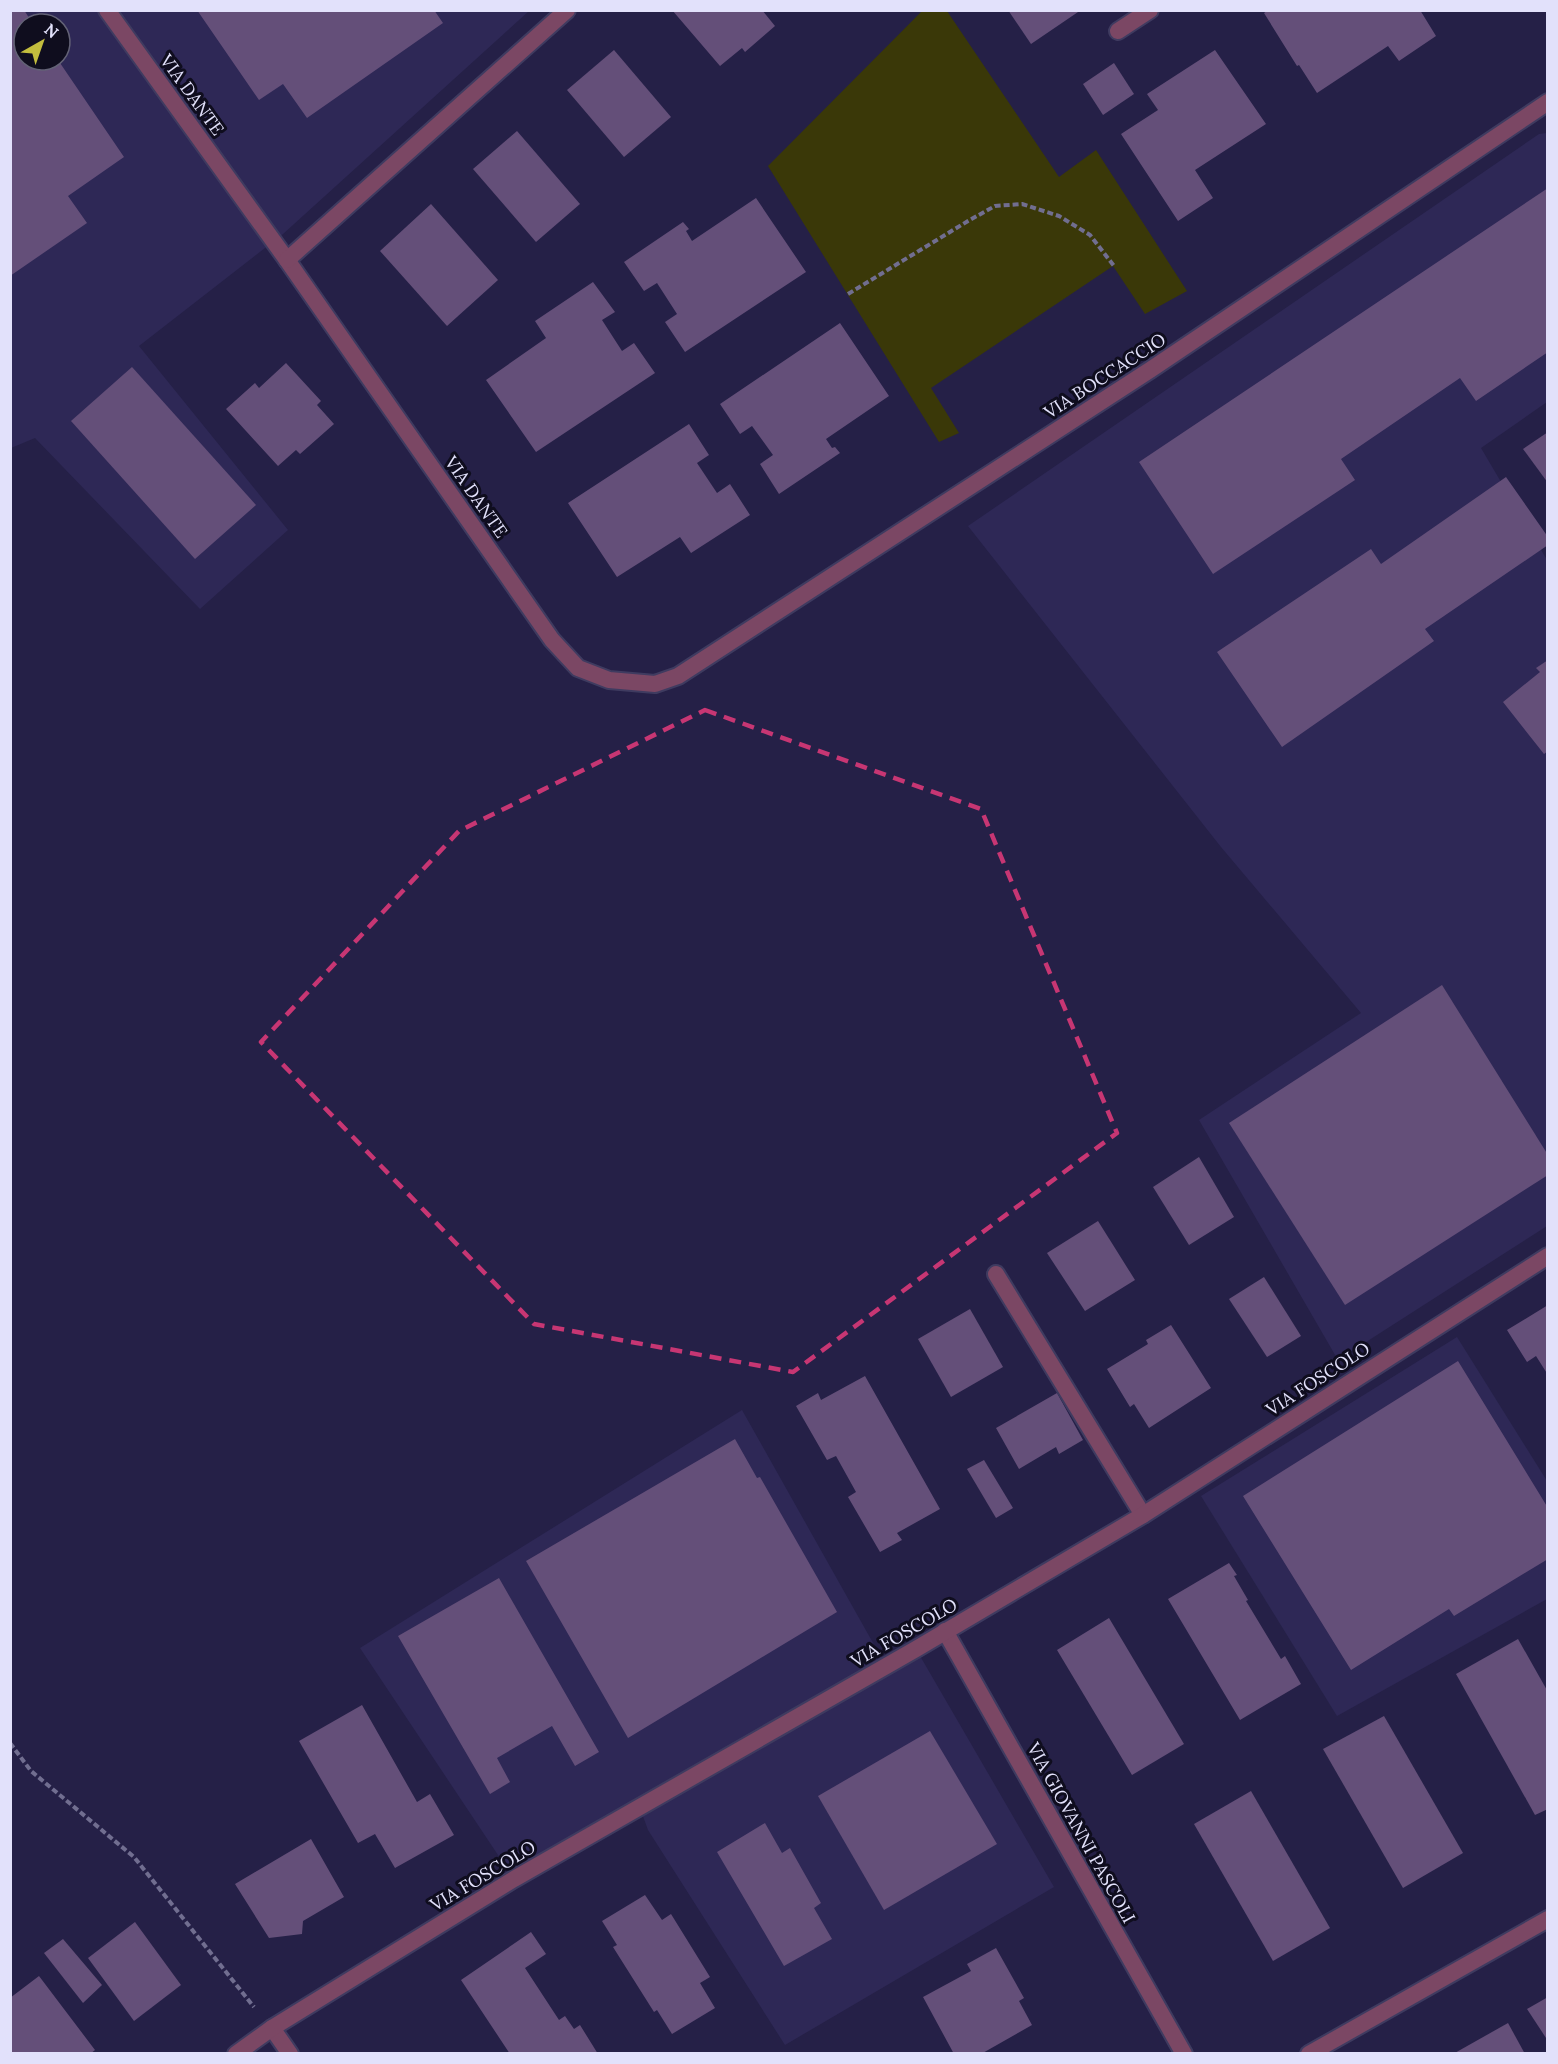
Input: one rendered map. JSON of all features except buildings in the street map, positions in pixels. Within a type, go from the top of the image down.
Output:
[{"type":"street","name":"VIA DANTE","points":[[107,10],[287,260],[552,639],[578,668],[609,680],[655,684],[678,676]]},
{"type":"street","points":[[287,260],[567,10]]},
{"type":"street","points":[[1118,31],[1150,10]]},
{"type":"street","name":"VIA BOCCACCIO","points":[[678,676],[1150,370],[1548,102]]},
{"type":"street","name":"VIA FOSCOLO","points":[[236,2054],[272,2028],[514,1879],[945,1632],[1143,1515],[1548,1256]]},
{"type":"street","points":[[996,1274],[1143,1515]]},
{"type":"street","name":"VIA GIOVANNI PASCOLI","points":[[945,1632],[1184,2054]]},
{"type":"street","points":[[1309,2054],[1548,1919]]},
{"type":"street","points":[[272,2028],[290,2054]]},
{"type":"path","points":[[848,294],[968,220],[995,207],[1022,204],[1059,216],[1090,235],[1114,266]]},
{"type":"path","points":[[10,1743],[31,1771],[134,1857],[272,2028]]},
{"type":"highlighted area","points":[[705,710],[981,809],[1117,1133],[793,1372],[534,1324],[261,1042],[459,831]]},
{"type":"shaded area","points":[[11,11],[529,11],[283,234],[139,346],[288,530],[200,609],[35,438],[11,448]]},
{"type":"shaded area","points":[[922,11],[947,11],[1059,177],[1096,150],[1187,291],[1145,314],[1113,266],[931,388],[959,433],[939,442],[768,166]]},
{"type":"shaded area","points":[[1547,133],[1547,402],[1481,448],[1547,560],[1547,1226],[1338,1360],[1199,1120],[1361,1013],[1221,847],[968,526],[1539,134]]},
{"type":"shaded area","points":[[1457,1337],[1547,1481],[1547,1599],[1337,1716],[1201,1496]]},
{"type":"shaded area","points":[[742,1410],[886,1666],[916,1649],[1054,1887],[785,2045],[648,1830],[640,1808],[514,1879],[360,1648]]}]
